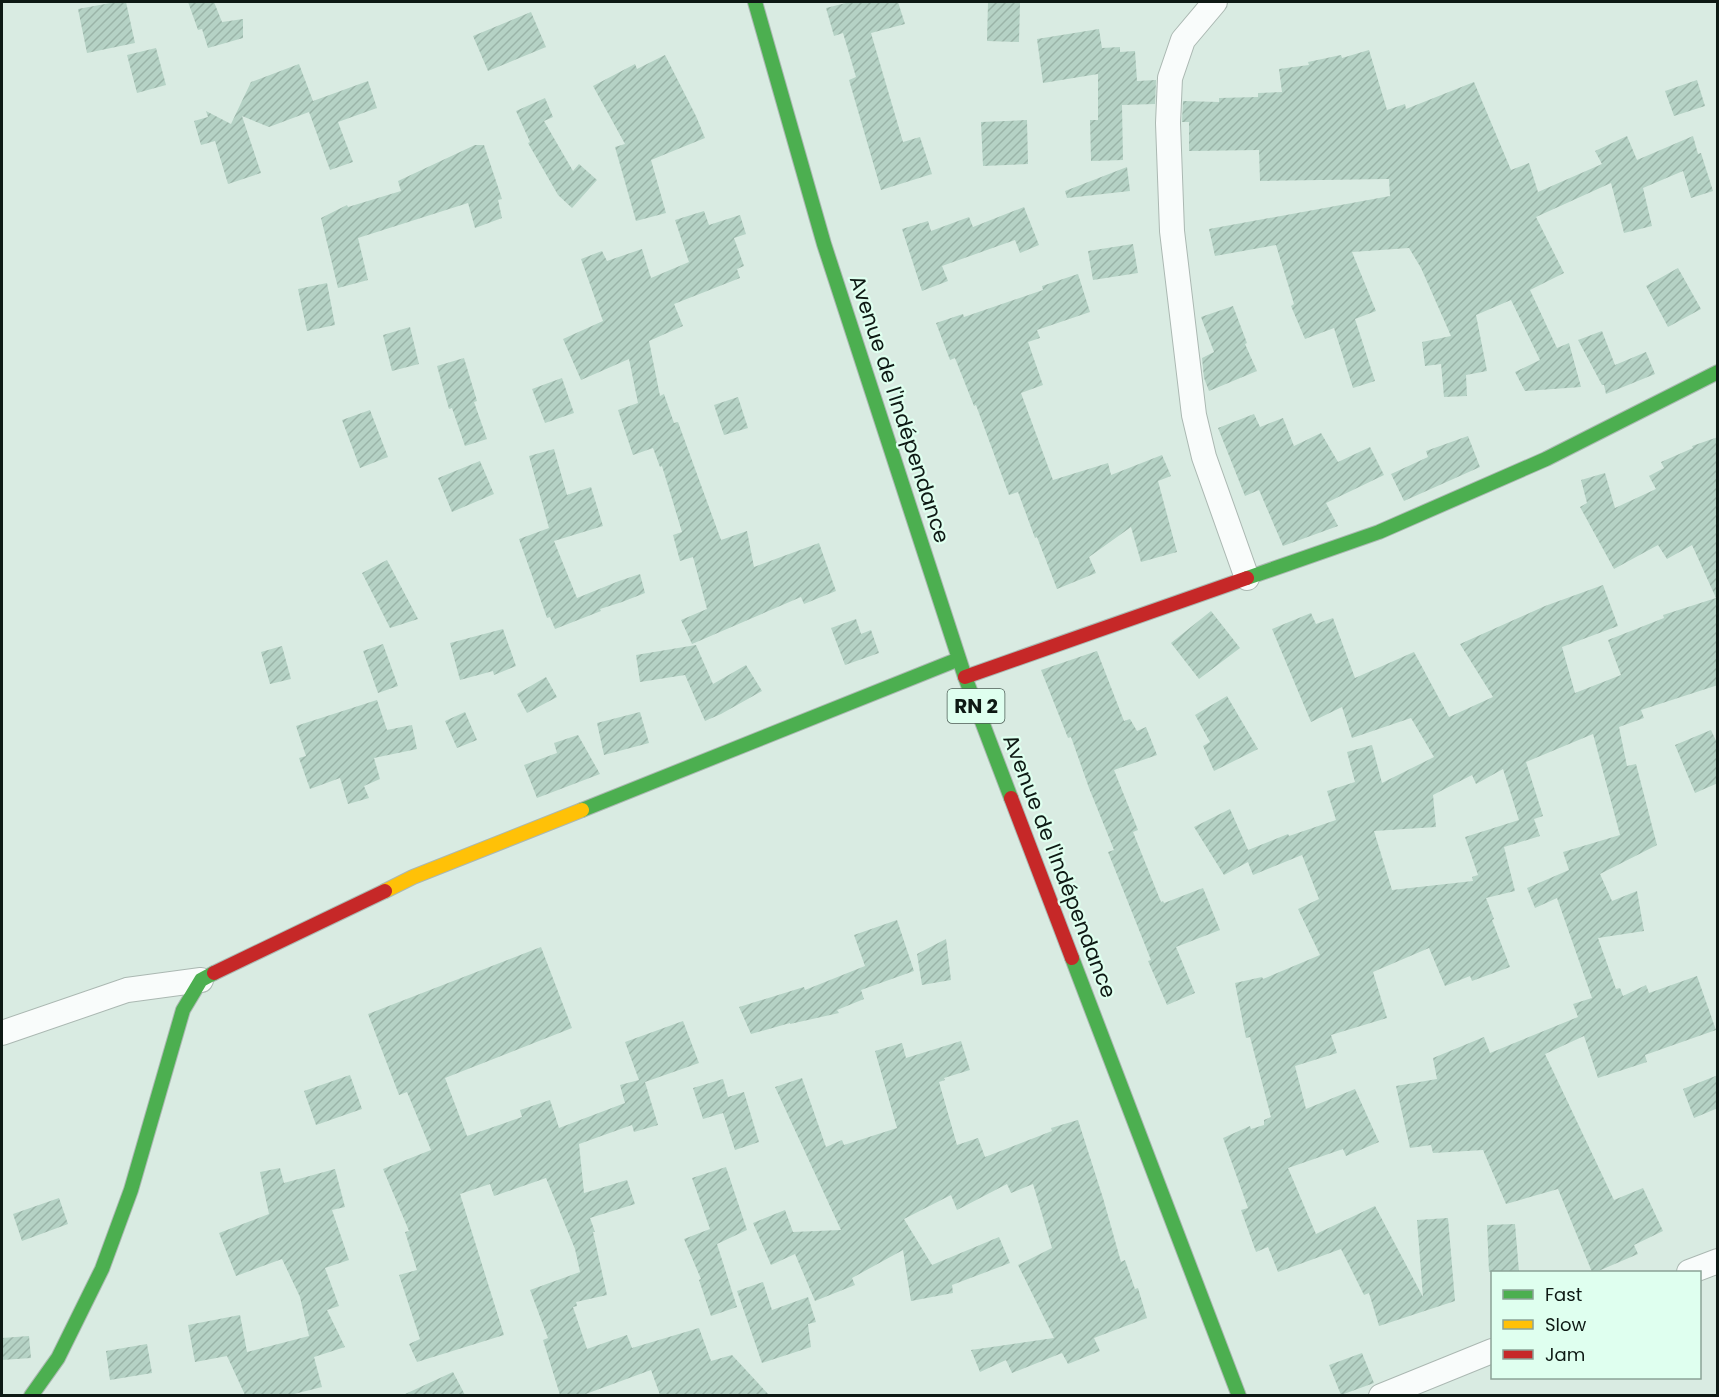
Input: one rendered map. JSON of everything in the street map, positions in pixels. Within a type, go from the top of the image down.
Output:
[{"type":"street","name":"Avenue de l'Indépendance","points":[[755,2],[824,244],[965,677],[1239,1395]]},
{"type":"street","points":[[1215,2],[1183,40],[1170,78],[1168,123],[1172,231],[1194,415],[1204,457],[1247,578]]},
{"type":"street","points":[[965,677],[1379,532],[1546,459],[1718,372]]},
{"type":"street","points":[[2,1033],[127,990],[201,980],[413,878],[959,659]]},
{"type":"street","points":[[31,1395],[58,1358],[102,1269],[131,1190],[183,1010],[201,980]]},
{"type":"street","points":[[1692,1271],[1718,1261]]},
{"type":"street","points":[[1381,1395],[1491,1351]]},
{"type":"building","points":[[126,2],[135,43],[87,53],[78,9]]},
{"type":"building","points":[[188,2],[214,2],[222,22],[243,19],[243,38],[208,48],[202,29],[198,30]]},
{"type":"building","points":[[850,2],[898,2],[905,24],[871,33],[903,142],[920,137],[932,174],[881,190],[849,80],[856,77],[843,33],[834,36],[826,8]]},
{"type":"building","points":[[988,2],[1020,2],[1019,42],[987,41]]},
{"type":"building","points":[[531,12],[546,47],[488,71],[473,36]]},
{"type":"building","points":[[1099,29],[1102,48],[1120,47],[1120,52],[1135,51],[1137,81],[1156,80],[1155,104],[1122,105],[1123,160],[1091,161],[1090,120],[1098,120],[1098,74],[1043,83],[1037,39]]},
{"type":"building","points":[[156,48],[166,85],[137,93],[127,55]]},
{"type":"building","points":[[1369,50],[1387,110],[1405,104],[1406,109],[1474,82],[1511,170],[1529,163],[1538,192],[1602,164],[1595,151],[1627,136],[1637,160],[1693,136],[1713,191],[1691,198],[1683,171],[1643,188],[1652,226],[1624,233],[1611,183],[1536,217],[1564,273],[1530,290],[1557,348],[1569,343],[1581,387],[1525,391],[1515,372],[1540,360],[1511,300],[1476,315],[1487,371],[1466,375],[1467,396],[1444,397],[1441,364],[1425,366],[1422,342],[1451,336],[1421,268],[1409,248],[1352,252],[1376,311],[1355,319],[1375,381],[1353,388],[1334,328],[1305,339],[1291,306],[1294,304],[1276,245],[1215,256],[1209,229],[1390,196],[1389,179],[1260,181],[1259,150],[1189,151],[1189,122],[1182,122],[1183,101],[1219,102],[1219,98],[1258,97],[1258,93],[1282,92],[1279,69],[1309,65],[1308,62],[1341,55],[1342,58]]},
{"type":"building","points":[[665,55],[705,138],[651,160],[666,213],[636,221],[615,147],[625,144],[593,86],[635,64],[637,69]]},
{"type":"building","points":[[299,64],[313,101],[368,81],[377,108],[338,122],[353,162],[330,170],[309,112],[269,127],[242,116],[261,173],[228,184],[215,141],[201,145],[194,121],[208,117],[206,111],[231,124],[251,82]]},
{"type":"building","points":[[1697,80],[1705,106],[1674,116],[1665,91]]},
{"type":"building","points":[[545,98],[553,117],[544,121],[573,171],[579,164],[597,180],[572,208],[558,195],[528,143],[530,142],[516,111]]},
{"type":"building","points":[[1027,120],[1028,164],[983,166],[981,122]]},
{"type":"building","points":[[475,145],[484,145],[502,199],[498,200],[502,218],[475,228],[468,203],[358,238],[368,280],[338,288],[321,218],[347,205],[348,207],[401,191],[398,181]]},
{"type":"building","points":[[1127,167],[1130,191],[1067,198],[1065,191]]},
{"type":"building","points":[[1024,207],[1039,245],[1020,253],[1015,240],[942,266],[948,281],[922,291],[902,229],[928,221],[931,231],[969,217],[973,227]]},
{"type":"building","points":[[704,211],[709,225],[740,215],[746,234],[734,238],[744,266],[737,269],[740,278],[674,304],[683,326],[649,341],[660,396],[664,394],[674,423],[678,422],[721,540],[747,531],[754,567],[819,543],[836,591],[804,604],[801,597],[692,644],[681,620],[707,609],[693,557],[680,561],[673,535],[682,532],[662,466],[660,467],[653,448],[633,455],[618,410],[638,403],[629,359],[581,380],[563,339],[603,321],[581,259],[602,251],[607,261],[642,249],[651,278],[689,262],[675,220]]},
{"type":"building","points":[[1133,244],[1138,273],[1093,280],[1088,251]]},
{"type":"building","points":[[1678,268],[1701,309],[1668,327],[1646,286]]},
{"type":"building","points":[[1078,274],[1090,312],[1037,330],[1040,338],[1028,342],[1043,385],[1021,393],[1053,480],[1108,463],[1111,475],[1162,455],[1171,476],[1158,481],[1177,552],[1141,562],[1131,527],[1089,557],[1096,573],[1057,589],[1018,492],[1009,495],[976,405],[974,406],[955,358],[950,360],[936,323],[963,314],[964,317],[1043,290],[1042,286]]},
{"type":"building","points":[[327,283],[335,325],[307,331],[298,289]]},
{"type":"building","points":[[1233,306],[1247,343],[1245,344],[1257,371],[1209,391],[1204,378],[1202,358],[1214,352],[1201,317]]},
{"type":"building","points":[[410,327],[419,364],[392,371],[383,335]]},
{"type":"building","points":[[1602,331],[1615,365],[1646,352],[1655,374],[1606,394],[1604,385],[1578,340]]},
{"type":"building","points":[[464,358],[477,401],[474,402],[487,439],[465,446],[452,408],[449,409],[437,366]]},
{"type":"building","points":[[562,378],[574,413],[545,423],[532,389]]},
{"type":"building","points":[[738,397],[748,428],[724,435],[714,405]]},
{"type":"building","points":[[370,410],[388,457],[360,468],[342,420]]},
{"type":"building","points":[[1254,414],[1260,427],[1283,418],[1294,446],[1321,433],[1338,462],[1370,447],[1384,475],[1326,503],[1338,526],[1283,546],[1259,490],[1245,496],[1218,428]]},
{"type":"building","points":[[1468,436],[1480,467],[1404,501],[1391,474],[1428,457],[1426,451]]},
{"type":"building","points":[[1718,437],[1718,685],[1641,710],[1644,718],[1619,727],[1627,766],[1636,764],[1657,845],[1600,874],[1612,901],[1637,891],[1644,931],[1598,938],[1616,989],[1620,988],[1623,996],[1646,985],[1649,993],[1697,976],[1716,1030],[1645,1055],[1647,1062],[1598,1078],[1584,1036],[1545,1054],[1614,1200],[1643,1188],[1663,1231],[1634,1245],[1638,1254],[1598,1271],[1592,1271],[1558,1189],[1506,1204],[1483,1150],[1433,1153],[1431,1145],[1410,1148],[1396,1086],[1437,1079],[1433,1058],[1484,1037],[1490,1053],[1578,1017],[1573,1004],[1592,998],[1557,898],[1535,908],[1527,888],[1569,870],[1563,852],[1620,835],[1593,734],[1526,762],[1543,816],[1534,819],[1540,836],[1504,847],[1515,891],[1486,898],[1510,967],[1472,981],[1470,976],[1445,986],[1429,948],[1373,972],[1387,1018],[1331,1035],[1337,1053],[1295,1066],[1306,1109],[1355,1089],[1379,1142],[1346,1156],[1343,1149],[1288,1168],[1316,1234],[1375,1206],[1423,1297],[1417,1220],[1448,1218],[1455,1301],[1379,1326],[1369,1293],[1364,1295],[1341,1249],[1278,1272],[1268,1247],[1256,1252],[1241,1210],[1248,1208],[1223,1138],[1250,1126],[1251,1129],[1264,1125],[1264,1120],[1271,1117],[1250,1037],[1246,1038],[1235,983],[1262,977],[1263,979],[1320,955],[1298,909],[1319,899],[1302,855],[1253,875],[1248,862],[1224,875],[1194,827],[1230,809],[1248,850],[1288,834],[1289,836],[1336,820],[1327,791],[1355,782],[1347,752],[1372,745],[1382,783],[1434,757],[1411,718],[1352,738],[1342,707],[1311,722],[1272,629],[1311,613],[1316,624],[1333,618],[1355,678],[1414,652],[1449,717],[1493,697],[1460,644],[1545,606],[1603,585],[1618,626],[1562,647],[1575,693],[1621,675],[1608,640],[1664,618],[1663,615],[1716,598],[1692,545],[1667,559],[1658,545],[1614,569],[1580,507],[1587,503],[1581,480],[1605,473],[1615,508],[1656,489],[1649,476],[1664,468],[1661,462],[1693,448],[1692,446]],"holes":[[[1503,769],[1519,820],[1465,837],[1478,875],[1472,877],[1473,881],[1392,890],[1374,831],[1436,827],[1433,795],[1472,775],[1476,784]]]},
{"type":"building","points":[[554,449],[567,495],[591,487],[603,526],[554,541],[577,598],[640,574],[645,593],[600,609],[601,611],[555,629],[550,617],[547,618],[519,539],[549,528],[529,456]]},
{"type":"building","points":[[480,461],[494,494],[452,512],[438,478]]},
{"type":"building","points":[[387,560],[418,619],[390,628],[362,573]]},
{"type":"building","points":[[1211,611],[1240,648],[1199,679],[1171,643]]},
{"type":"building","points":[[856,619],[861,634],[871,630],[879,653],[845,665],[831,628]]},
{"type":"building","points":[[503,629],[516,666],[494,675],[493,671],[460,680],[450,643]]},
{"type":"building","points":[[383,644],[398,686],[378,693],[363,651]]},
{"type":"building","points":[[696,645],[713,684],[746,665],[762,691],[705,721],[685,675],[640,682],[636,655]]},
{"type":"building","points":[[282,646],[291,679],[270,684],[261,652]]},
{"type":"building","points":[[1097,651],[1124,721],[1130,719],[1137,731],[1146,727],[1157,755],[1114,770],[1138,830],[1133,832],[1161,902],[1164,903],[1203,888],[1220,930],[1176,947],[1195,993],[1167,1005],[1148,961],[1151,960],[1108,852],[1114,850],[1071,737],[1068,738],[1041,670]]},
{"type":"building","points":[[546,677],[557,697],[527,713],[517,694]]},
{"type":"building","points":[[1227,696],[1258,749],[1214,771],[1203,746],[1210,742],[1195,715]]},
{"type":"building","points":[[377,700],[387,730],[412,725],[417,749],[374,758],[380,779],[364,786],[369,798],[348,804],[340,778],[310,789],[299,758],[306,756],[296,726]]},
{"type":"building","points":[[465,712],[477,740],[457,748],[445,721]]},
{"type":"building","points":[[640,712],[649,743],[604,755],[597,723]]},
{"type":"building","points":[[1711,730],[1718,745],[1718,783],[1695,793],[1675,745]]},
{"type":"building","points":[[578,735],[600,774],[537,798],[524,765],[557,753],[554,743]]},
{"type":"building","points":[[897,920],[914,971],[861,990],[864,999],[837,1010],[839,1013],[751,1034],[739,1007],[804,987],[805,990],[865,966],[854,935]]},
{"type":"building","points":[[946,939],[951,980],[922,985],[917,954]]},
{"type":"building","points":[[541,947],[572,1028],[445,1078],[467,1136],[522,1117],[520,1110],[550,1100],[559,1128],[625,1103],[620,1085],[639,1080],[625,1042],[683,1021],[699,1063],[645,1082],[658,1125],[634,1132],[632,1125],[579,1144],[584,1193],[627,1180],[635,1204],[590,1218],[595,1232],[593,1232],[607,1295],[576,1302],[577,1306],[573,1307],[587,1349],[627,1335],[632,1348],[699,1328],[711,1361],[732,1355],[769,1395],[660,1395],[651,1370],[583,1395],[560,1395],[543,1340],[548,1338],[530,1290],[580,1272],[575,1249],[546,1178],[494,1196],[490,1184],[460,1194],[504,1335],[417,1362],[409,1344],[420,1339],[399,1275],[417,1270],[405,1232],[409,1231],[383,1169],[431,1150],[407,1092],[399,1095],[368,1014]]},
{"type":"building","points":[[961,1041],[970,1070],[944,1078],[945,1080],[939,1082],[957,1145],[978,1138],[985,1157],[1052,1131],[1051,1128],[1078,1120],[1121,1262],[1125,1260],[1135,1289],[1138,1288],[1147,1318],[1094,1338],[1100,1351],[1068,1364],[1062,1353],[1012,1373],[1006,1360],[980,1372],[971,1350],[1054,1338],[1018,1265],[1052,1248],[1033,1184],[1011,1193],[1007,1184],[957,1210],[951,1195],[904,1219],[932,1265],[999,1237],[1010,1263],[952,1285],[953,1293],[911,1301],[903,1250],[852,1278],[855,1285],[815,1301],[795,1254],[771,1265],[753,1223],[785,1210],[793,1232],[841,1230],[775,1087],[802,1078],[826,1147],[842,1140],[844,1145],[897,1128],[875,1051],[902,1043],[906,1058]]},
{"type":"building","points":[[350,1075],[362,1109],[316,1125],[304,1091]]},
{"type":"building","points":[[1718,1075],[1718,1108],[1694,1118],[1683,1089]]},
{"type":"building","points":[[723,1079],[728,1097],[744,1092],[759,1142],[735,1150],[723,1113],[703,1119],[693,1088]]},
{"type":"building","points":[[726,1167],[747,1230],[717,1244],[737,1307],[711,1316],[699,1280],[701,1279],[684,1239],[710,1229],[692,1178]]},
{"type":"building","points":[[280,1168],[284,1183],[335,1169],[345,1207],[332,1210],[349,1260],[325,1268],[339,1306],[327,1310],[345,1347],[314,1357],[322,1387],[290,1395],[245,1395],[227,1356],[195,1362],[188,1325],[240,1315],[247,1352],[309,1336],[300,1297],[282,1259],[236,1276],[219,1233],[269,1214],[260,1172]]},
{"type":"building","points":[[59,1198],[68,1224],[22,1241],[13,1214]]},
{"type":"building","points":[[1515,1224],[1519,1271],[1489,1272],[1487,1225]]},
{"type":"building","points":[[763,1282],[772,1310],[808,1297],[816,1322],[808,1324],[811,1347],[762,1363],[737,1291]]},
{"type":"building","points":[[29,1336],[31,1358],[2,1360],[2,1338]]},
{"type":"building","points":[[147,1344],[152,1373],[110,1380],[106,1351]]},
{"type":"building","points":[[1362,1353],[1374,1383],[1341,1395],[1329,1365]]},
{"type":"building","points":[[453,1372],[465,1395],[403,1395]]},
{"type":"traffic: fast","points":[[755,2],[824,244],[965,677],[1011,798]]},
{"type":"traffic: fast","points":[[1247,578],[1379,532],[1546,459],[1718,372]]},
{"type":"traffic: fast","points":[[582,810],[959,659]]},
{"type":"traffic: fast","points":[[1072,958],[1239,1396]]},
{"type":"traffic: fast","points":[[31,1396],[58,1358],[102,1269],[131,1190],[183,1010],[201,980],[214,973]]},
{"type":"traffic: slow","points":[[385,891],[413,877],[582,810]]},
{"type":"traffic: jam","points":[[965,677],[1247,578]]},
{"type":"traffic: jam","points":[[1011,798],[1072,958]]},
{"type":"traffic: jam","points":[[214,973],[385,891]]}]
